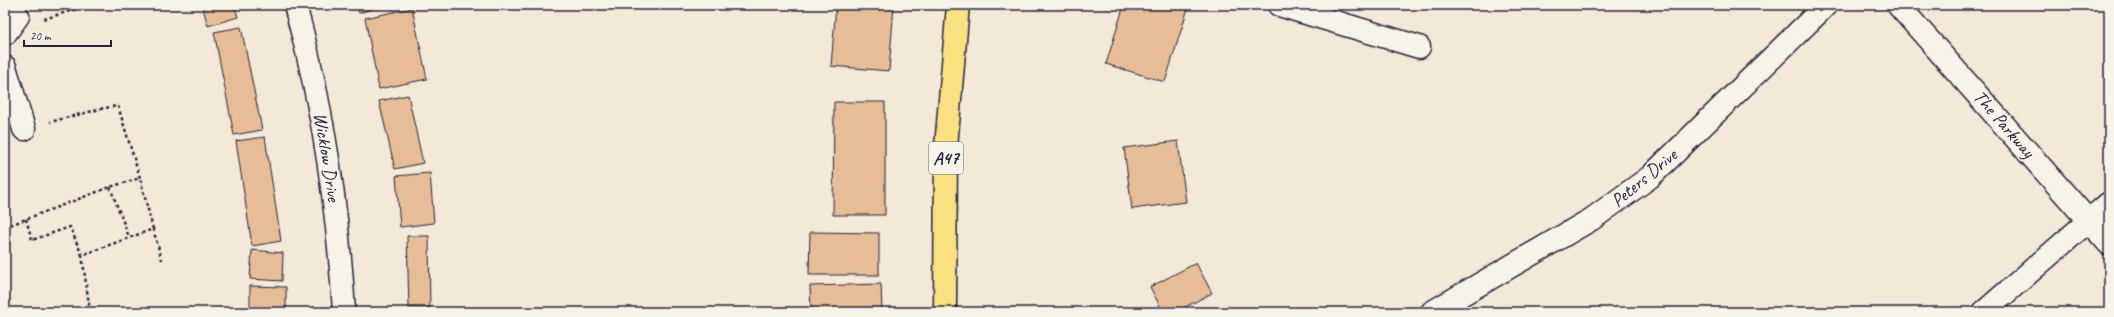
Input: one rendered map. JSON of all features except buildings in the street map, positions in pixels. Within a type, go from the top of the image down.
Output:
[{"type":"highway","name":"A47","points":[[945,312],[946,146],[958,5]]},
{"type":"street","name":"Wicklow Drive","points":[[295,5],[307,48],[333,185],[344,312]]},
{"type":"street","points":[[1279,5],[1419,47]]},
{"type":"street","name":"Peters Drive","points":[[1432,312],[1592,219],[1650,177],[1826,5]]},
{"type":"street","name":"The Parkway","points":[[1898,5],[2109,244]]},
{"type":"street","points":[[5,67],[24,129]]},
{"type":"street","points":[[1984,312],[2109,203]]},
{"type":"path","points":[[11,26],[89,5]]},
{"type":"path","points":[[24,129],[104,108],[118,106],[140,178],[162,260]]},
{"type":"path","points":[[5,227],[110,187],[140,178]]},
{"type":"path","points":[[110,187],[129,237]]},
{"type":"path","points":[[26,219],[32,240],[70,227],[82,255],[90,312]]},
{"type":"path","points":[[82,255],[153,229]]}]
